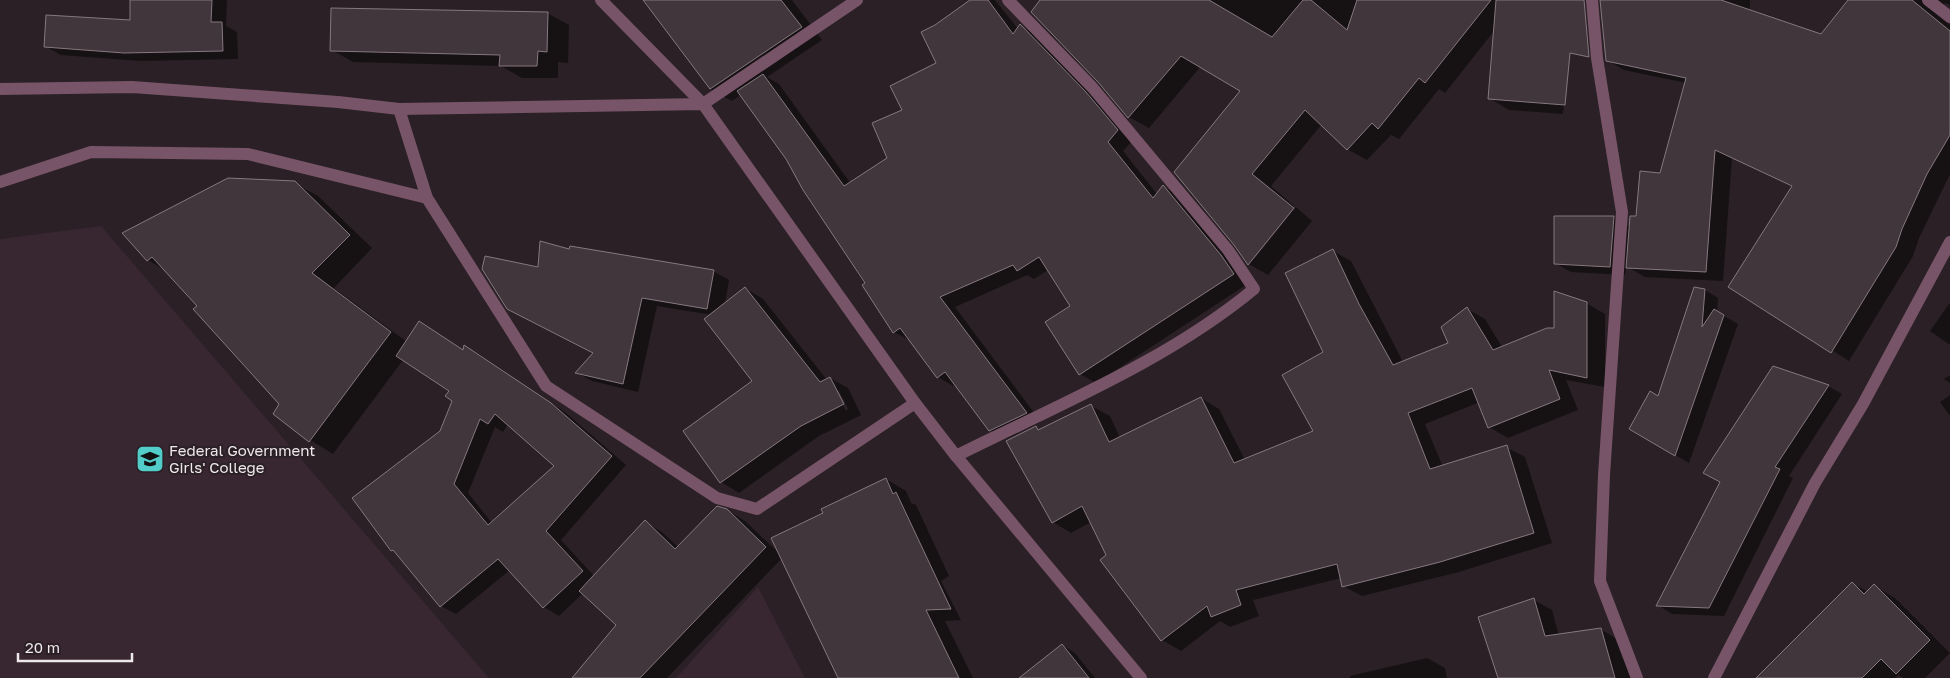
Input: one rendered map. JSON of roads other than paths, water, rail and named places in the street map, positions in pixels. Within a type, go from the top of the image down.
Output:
[{"type":"street","points":[[601,0],[703,104],[914,403],[1141,678]]},
{"type":"street","points":[[0,89],[132,86],[338,102],[399,109],[703,104],[857,0]]},
{"type":"street","points":[[956,456],[1164,352],[1229,310],[1254,290],[1228,250],[1092,87],[1008,0]]},
{"type":"street","points":[[1592,0],[1597,58],[1622,212],[1604,474],[1600,581],[1637,678]]},
{"type":"street","points":[[1928,0],[1950,17]]},
{"type":"street","points":[[399,109],[427,198],[546,386],[717,498],[757,509],[914,403]]},
{"type":"street","points":[[0,182],[91,152],[248,154],[427,198]]},
{"type":"street","points":[[1714,678],[1815,483],[1873,387],[1950,242]]},
{"type":"place","name":"Federal Government Girls' College","points":[[150,459]]}]
